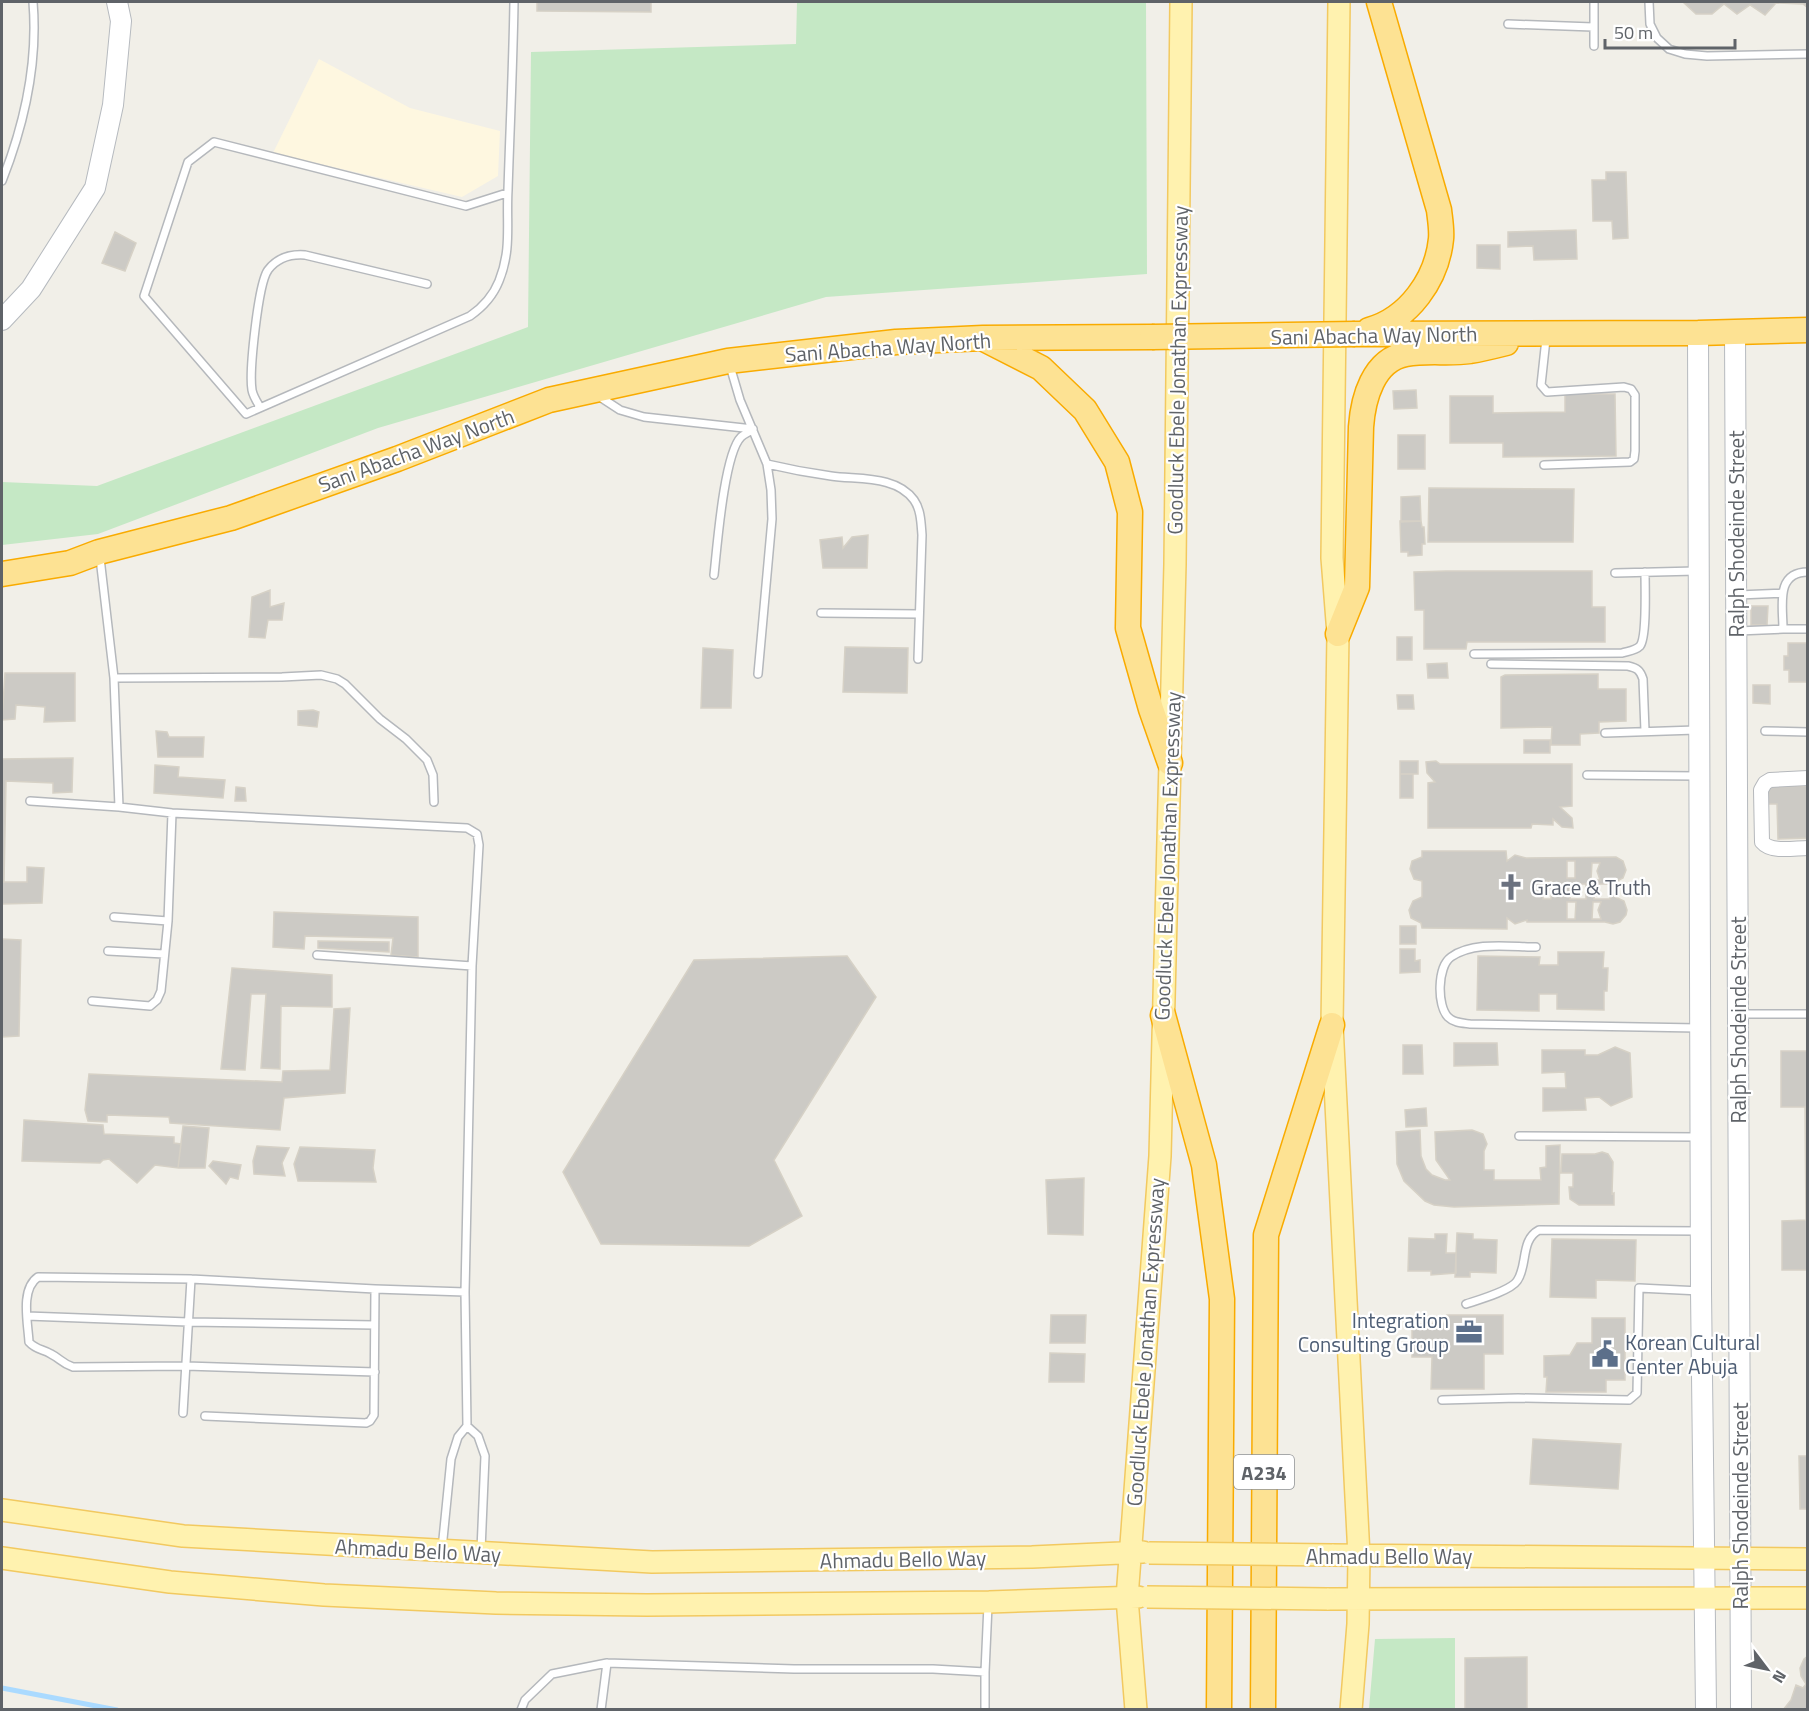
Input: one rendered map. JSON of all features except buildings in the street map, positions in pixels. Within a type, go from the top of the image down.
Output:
[{"type":"highway","points":[[1355,334],[1384,326],[1406,311],[1426,283],[1437,259],[1442,236],[1439,210],[1379,2]]},
{"type":"highway","name":"Sani Abacha Way North","points":[[2,574],[70,563],[99,552],[231,518],[397,459],[549,400],[728,361],[896,342],[983,338],[1698,333],[1808,330]]},
{"type":"highway","points":[[1338,634],[1357,587],[1362,407],[1370,385],[1379,371],[1389,362],[1404,354],[1470,351],[1547,333]]},
{"type":"highway","points":[[983,338],[1041,368],[1085,410],[1118,462],[1130,512],[1128,628],[1150,709],[1170,763]]},
{"type":"highway","name":"A234","points":[[1163,1015],[1204,1165],[1222,1299],[1219,1710]]},
{"type":"highway","name":"A234","points":[[1263,1710],[1266,1235],[1332,1025]]},
{"type":"main road","name":"Goodluck Ebele Jonathan Expressway","points":[[1136,1710],[1137,1597],[1160,1156],[1175,564],[1180,2]]},
{"type":"main road","points":[[1339,2],[1332,558],[1338,634],[1332,1025],[1359,1556],[1359,1598],[1351,1710]]},
{"type":"main road","name":"Ahmadu Bello Way","points":[[2,1510],[183,1536],[652,1562],[1032,1557],[1139,1552],[1808,1559]]},
{"type":"main road","name":"Ahmadu Bello Way","points":[[2,1558],[170,1582],[324,1595],[485,1602],[647,1605],[988,1602],[1137,1597],[1808,1598]]},
{"type":"street","points":[[2,320],[31,288],[95,188],[113,105],[121,21],[117,2]]},
{"type":"street","name":"Ralph Shodeinde Street","points":[[1735,331],[1741,1710]]},
{"type":"street","name":"Ralph Shodeinde Street","points":[[1698,333],[1701,1291],[1706,1710]]},
{"type":"street","points":[[1808,778],[1770,780],[1761,790],[1762,842],[1765,846],[1808,848]]},
{"type":"lane","points":[[2,181],[14,149],[30,74],[36,32],[33,2]]},
{"type":"lane","points":[[507,194],[466,206],[214,142],[188,162],[144,296],[246,414],[470,316],[482,307],[499,282],[509,238],[507,194],[514,2]]},
{"type":"lane","points":[[1594,2],[1594,46]]},
{"type":"lane","points":[[1649,2],[1650,24],[1658,38],[1669,49],[1685,54],[1707,56],[1808,54]]},
{"type":"lane","points":[[1508,24],[1593,27]]},
{"type":"lane","points":[[260,407],[252,392],[250,363],[261,283],[268,270],[277,262],[290,254],[305,255],[427,284]]},
{"type":"lane","points":[[1544,465],[1630,462],[1634,459],[1635,451],[1635,395],[1631,389],[1624,387],[1547,392],[1541,385],[1547,333]]},
{"type":"lane","points":[[728,361],[740,400],[767,464],[771,490],[772,519],[758,674]]},
{"type":"lane","points":[[590,391],[620,410],[644,417],[753,429]]},
{"type":"lane","points":[[714,575],[721,508],[733,452],[740,438],[753,429]]},
{"type":"lane","points":[[767,464],[810,473],[883,482],[904,490],[913,498],[921,518],[918,659]]},
{"type":"lane","points":[[99,552],[114,678],[119,807]]},
{"type":"lane","points":[[1616,573],[1698,570]]},
{"type":"lane","points":[[1474,654],[1622,653],[1638,648],[1644,638],[1645,572]]},
{"type":"lane","points":[[1784,629],[1783,593],[1789,577],[1795,572],[1808,572]]},
{"type":"lane","points":[[1736,595],[1783,593]]},
{"type":"lane","points":[[821,613],[919,614]]},
{"type":"lane","points":[[1736,631],[1808,629]]},
{"type":"lane","points":[[1491,664],[1628,666],[1635,668],[1640,671],[1643,679],[1645,731]]},
{"type":"lane","points":[[114,678],[321,675],[337,679],[427,760],[433,775],[434,802]]},
{"type":"lane","points":[[1605,734],[1699,730]]},
{"type":"lane","points":[[1765,731],[1808,732]]},
{"type":"lane","points":[[1587,775],[1699,776]]},
{"type":"lane","points":[[30,801],[172,813],[467,828],[477,834],[479,845],[472,966],[465,1292],[467,1426],[458,1437],[452,1459],[441,1551]]},
{"type":"lane","points":[[92,1002],[150,1006],[157,1000],[161,991],[168,921],[172,813]]},
{"type":"lane","points":[[114,917],[168,921]]},
{"type":"lane","points":[[1536,947],[1476,947],[1451,957],[1444,964],[1441,978],[1441,996],[1446,1015],[1460,1023],[1470,1024],[1700,1028]]},
{"type":"lane","points":[[108,951],[164,954]]},
{"type":"lane","points":[[317,955],[472,966]]},
{"type":"lane","points":[[1737,1014],[1808,1014]]},
{"type":"lane","points":[[1519,1136],[1701,1137]]},
{"type":"lane","points":[[1466,1304],[1516,1283],[1522,1273],[1528,1241],[1533,1233],[1539,1230],[1701,1231]]},
{"type":"lane","points":[[375,1372],[186,1366],[73,1367],[63,1364],[52,1354],[37,1349],[29,1342],[28,1290],[31,1281],[38,1277],[190,1279],[465,1292]]},
{"type":"lane","points":[[183,1413],[190,1279]]},
{"type":"lane","points":[[1442,1400],[1518,1398],[1629,1400],[1637,1393],[1639,1288],[1701,1291]]},
{"type":"lane","points":[[206,1416],[366,1423],[370,1420],[374,1415],[375,1289]]},
{"type":"lane","points":[[27,1316],[188,1322],[374,1325]]},
{"type":"lane","points":[[467,1426],[478,1436],[485,1456],[481,1554]]},
{"type":"lane","points":[[985,1710],[988,1602]]},
{"type":"lane","points":[[520,1710],[525,1700],[552,1674],[607,1663],[985,1672]]},
{"type":"lane","points":[[601,1710],[607,1663]]},
{"type":"shaded area","points":[[319,59],[410,108],[500,131],[498,176],[462,197],[273,153]]},
{"type":"green space","points":[[797,2],[1146,2],[1147,274],[826,297],[378,428],[98,534],[2,545],[2,482],[97,486],[528,327],[531,52],[796,44]]},
{"type":"green space","points":[[1455,1638],[1455,1709],[1369,1709],[1375,1639]]},
{"type":"waterway","points":[[2,1688],[117,1710]]},
{"type":"place","name":"Grace & Truth","points":[[1511,887]]},
{"type":"place","name":"Integration Consulting Group","points":[[1469,1332]]},
{"type":"place","name":"Korean Cultural Center Abuja","points":[[1605,1354]]}]
